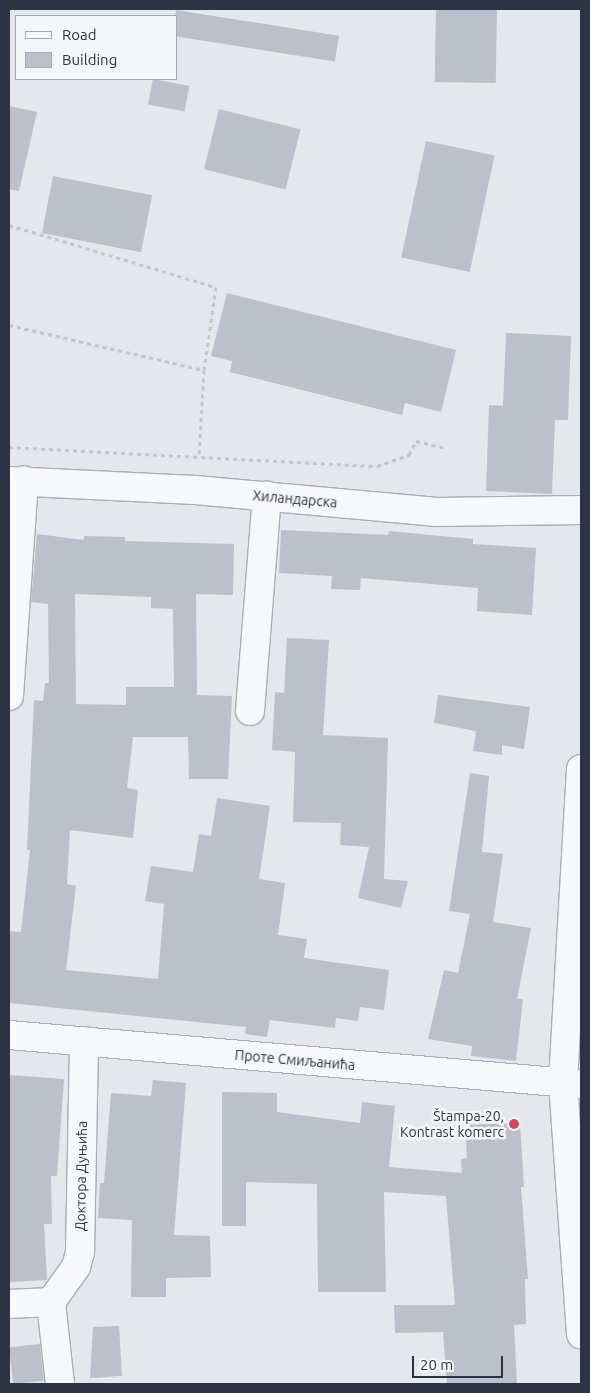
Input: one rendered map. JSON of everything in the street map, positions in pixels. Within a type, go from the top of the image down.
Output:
[{"type":"street","name":"Хиландарска","points":[[17,481],[195,490],[438,512],[581,510]]},
{"type":"street","points":[[9,696],[17,481]]},
{"type":"street","points":[[250,711],[266,496]]},
{"type":"street","points":[[581,769],[572,1084],[581,1334]]},
{"type":"street","name":"Проте Смиљанића","points":[[9,1035],[572,1084]]},
{"type":"street","name":"Доктора Дуњића","points":[[51,1302],[76,1267],[80,1252],[84,1041]]},
{"type":"street","points":[[9,1304],[51,1302],[60,1384]]},
{"type":"path","points":[[9,225],[216,286],[204,370],[199,457],[195,490]]},
{"type":"path","points":[[9,325],[204,370]]},
{"type":"path","points":[[9,447],[377,466],[408,455],[416,441],[446,448]]},
{"type":"building","points":[[436,9],[497,10],[496,83],[435,82]]},
{"type":"building","points":[[176,10],[339,36],[335,61],[178,37],[178,15],[175,15]]},
{"type":"building","points":[[153,80],[189,86],[184,112],[148,105]]},
{"type":"building","points":[[9,106],[37,112],[19,191],[9,189]]},
{"type":"building","points":[[219,109],[301,129],[286,189],[204,169]]},
{"type":"building","points":[[426,141],[494,156],[470,272],[401,257]]},
{"type":"building","points":[[53,176],[152,195],[141,252],[42,233]]},
{"type":"building","points":[[227,293],[456,350],[441,412],[405,403],[402,415],[230,372],[232,361],[211,356]]},
{"type":"building","points":[[506,333],[571,336],[568,420],[555,420],[552,494],[486,491],[489,405],[503,406]]},
{"type":"building","points":[[281,530],[388,535],[389,531],[473,539],[473,544],[536,548],[532,615],[477,611],[478,588],[361,578],[360,590],[331,589],[332,576],[279,573]]},
{"type":"building","points":[[37,534],[84,540],[84,536],[125,537],[125,541],[234,544],[233,595],[196,594],[197,695],[232,696],[228,779],[189,779],[188,737],[133,737],[127,788],[138,790],[133,838],[70,830],[67,884],[76,886],[66,970],[158,979],[164,904],[145,901],[151,866],[193,872],[199,834],[211,836],[217,798],[270,806],[259,879],[285,883],[278,935],[307,939],[304,958],[389,970],[384,1010],[360,1007],[358,1021],[336,1018],[335,1028],[270,1020],[267,1037],[245,1034],[246,1027],[9,1003],[9,931],[21,932],[30,850],[27,850],[34,700],[43,701],[45,683],[49,683],[48,604],[31,602]],"holes":[[[75,594],[151,597],[151,608],[173,609],[174,687],[126,687],[126,705],[76,704]]]},
{"type":"building","points":[[287,638],[329,640],[323,735],[388,738],[384,879],[408,881],[401,908],[358,898],[369,847],[340,845],[341,823],[293,822],[295,752],[272,750],[275,692],[284,693]]},
{"type":"building","points":[[438,695],[530,707],[524,749],[502,745],[502,755],[473,751],[476,731],[434,723]]},
{"type":"building","points":[[470,773],[489,776],[482,852],[503,854],[493,922],[531,928],[517,999],[523,999],[516,1061],[471,1056],[472,1046],[428,1039],[444,970],[458,973],[470,914],[449,911]]},
{"type":"building","points":[[10,1075],[64,1079],[57,1176],[51,1176],[52,1224],[44,1224],[47,1280],[9,1282]]},
{"type":"building","points":[[153,1080],[186,1083],[174,1235],[210,1236],[211,1277],[166,1278],[166,1297],[131,1297],[132,1220],[98,1218],[100,1183],[104,1183],[111,1093],[151,1096]]},
{"type":"building","points":[[222,1092],[277,1093],[277,1112],[360,1123],[362,1102],[395,1106],[389,1167],[462,1173],[461,1159],[467,1158],[465,1125],[520,1123],[524,1187],[521,1187],[528,1279],[525,1279],[526,1324],[514,1325],[517,1384],[447,1384],[443,1332],[395,1333],[394,1305],[455,1305],[446,1196],[384,1192],[386,1292],[318,1292],[317,1184],[246,1182],[246,1226],[222,1226]]},
{"type":"building","points":[[119,1326],[122,1376],[90,1378],[93,1327]]},
{"type":"building","points":[[40,1344],[44,1381],[13,1384],[9,1347]]},
{"type":"place","name":"Štampa-20, Kontrast komerc","points":[[514,1124]]}]
